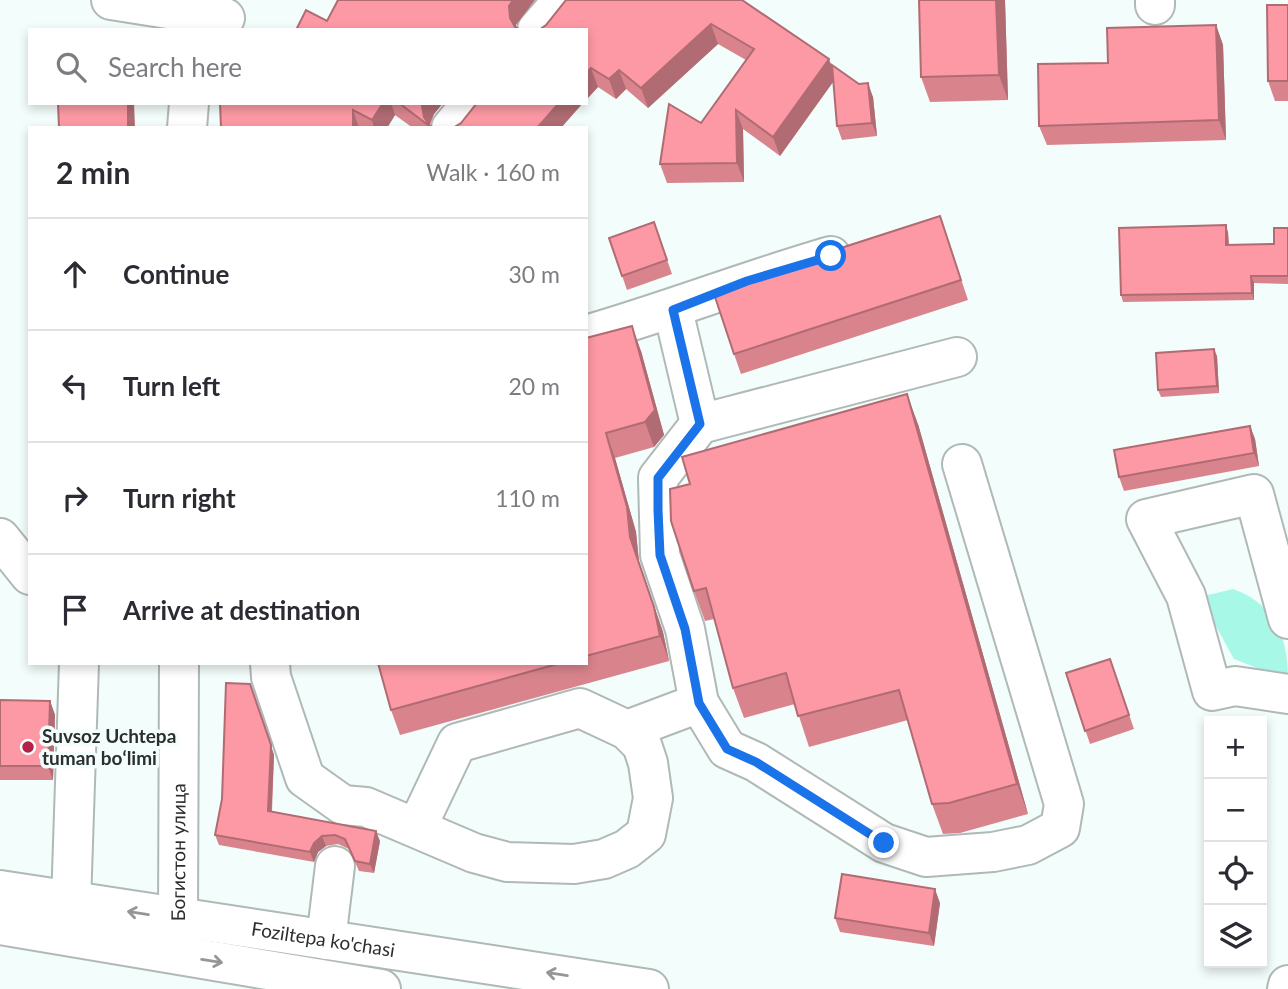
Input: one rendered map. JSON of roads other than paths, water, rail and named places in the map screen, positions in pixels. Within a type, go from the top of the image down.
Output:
[{"type":"main road","points":[[111,0],[227,16]]},
{"type":"main road","points":[[539,28],[563,0]]},
{"type":"main road","points":[[187,126],[189,105]]},
{"type":"main road","points":[[453,126],[470,105]]},
{"type":"main road","points":[[588,334],[673,310],[747,281],[831,256]]},
{"type":"main road","points":[[673,310],[700,424]]},
{"type":"main road","points":[[957,357],[700,424],[658,478],[660,555],[685,629],[699,703],[727,749],[756,762],[884,843],[926,857],[993,852],[1028,845],[1060,828],[1064,804],[962,464]]},
{"type":"main road","points":[[1288,619],[1254,494],[1146,519],[1186,596],[1212,691],[1235,686],[1288,694]]},
{"type":"main road","points":[[0,538],[28,573]]},
{"type":"main road","points":[[71,903],[79,665]]},
{"type":"main road","name":"Богистон улица","points":[[175,937],[179,665]]},
{"type":"main road","points":[[270,665],[271,677],[304,778],[339,835]]},
{"type":"main road","points":[[627,730],[699,703]]},
{"type":"main road","points":[[326,940],[339,835],[366,807],[474,853],[507,862],[574,864],[604,859],[627,849],[646,834],[653,798],[648,763],[642,745],[627,730],[580,708],[457,743],[417,827]]},
{"type":"main road","name":"Foziltepa ko'chasi","points":[[0,890],[71,903],[175,937],[371,988]]},
{"type":"main road","name":"Foziltepa ko'chasi","points":[[0,925],[175,937],[326,940],[649,989]]},
{"type":"main road","points":[[371,988],[373,946]]},
{"type":"place","name":"Suvsoz Uchtepa tuman boʻlimi","points":[[28,747]]}]
